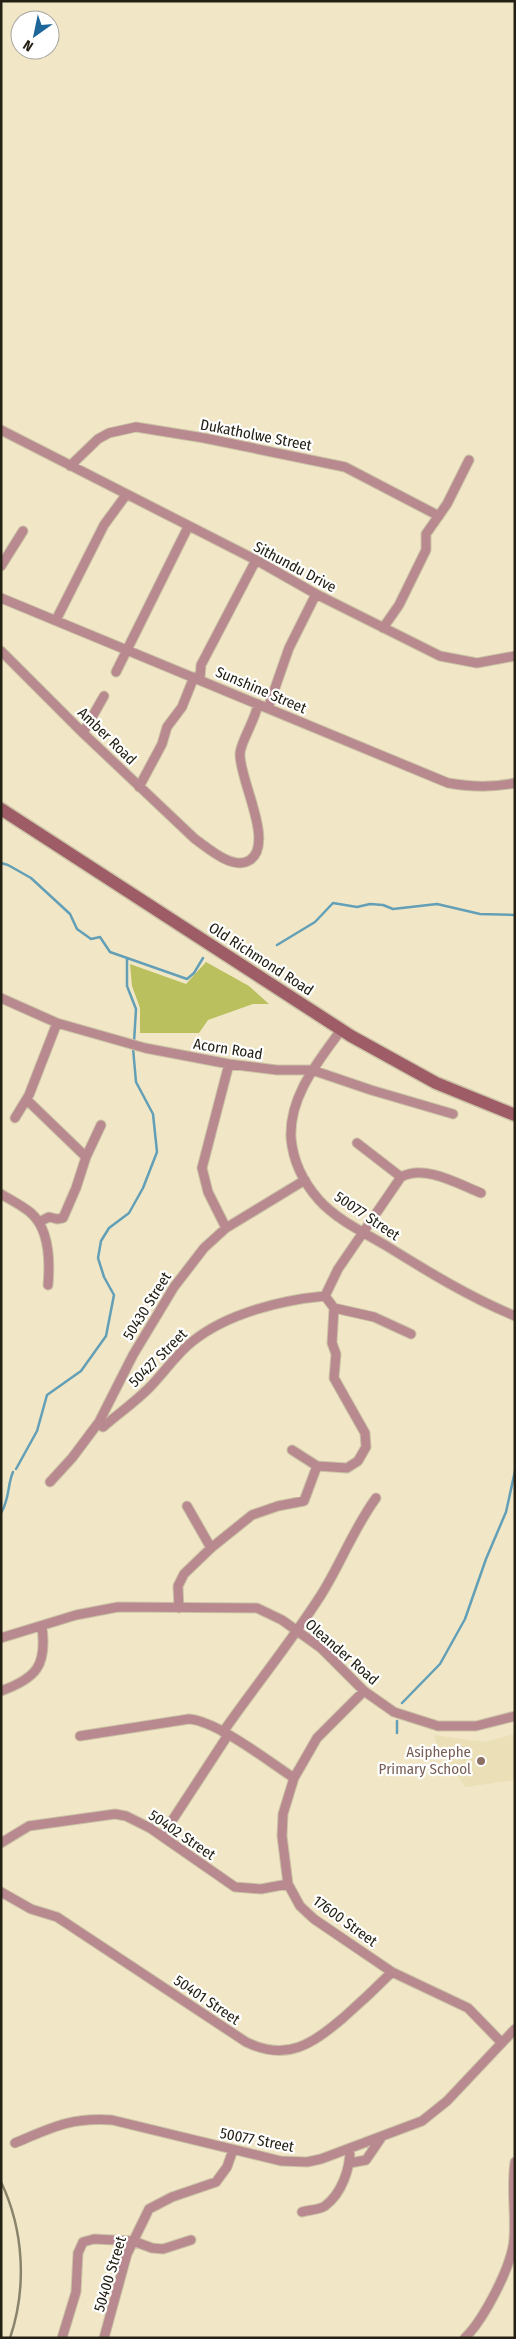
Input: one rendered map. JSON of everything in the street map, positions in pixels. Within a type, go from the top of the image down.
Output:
[{"type":"street","name":"Dukatholwe Street","points":[[70,466],[98,439],[110,433],[136,427],[204,438],[345,467],[439,516]]},
{"type":"street","name":"Sithundu Drive","points":[[1,430],[256,560],[316,594],[440,656],[478,663],[515,656]]},
{"type":"street","points":[[383,628],[399,605],[420,564],[426,550],[426,534],[458,485],[469,460]]},
{"type":"street","points":[[56,620],[104,525],[126,495]]},
{"type":"street","points":[[116,672],[188,527]]},
{"type":"street","points":[[1,566],[23,531]]},
{"type":"street","points":[[139,787],[162,744],[168,727],[182,707],[197,678],[201,665],[256,560]]},
{"type":"street","points":[[268,708],[289,648],[316,594]]},
{"type":"street","name":"Sunshine Street","points":[[1,598],[448,783],[474,787],[515,783]]},
{"type":"street","name":"Amber Road","points":[[1,651],[83,733],[195,839],[215,853],[236,862],[247,861],[258,852],[260,844],[255,814],[240,756],[242,744],[255,718],[258,704]]},
{"type":"street","points":[[83,733],[104,696]]},
{"type":"street","name":"Old Richmond Road","points":[[1,808],[341,1030],[436,1083],[515,1115]]},
{"type":"street","name":"Acorn Road","points":[[1,998],[58,1023],[145,1048],[229,1064],[277,1070],[312,1070],[363,1088],[453,1114]]},
{"type":"street","points":[[15,1118],[27,1100],[58,1023]]},
{"type":"street","name":"50077 Street","points":[[341,1030],[312,1070],[296,1104],[291,1138],[296,1161],[305,1180],[320,1200],[362,1232],[460,1290],[515,1316]]},
{"type":"street","points":[[226,1228],[208,1192],[202,1168],[229,1064]]},
{"type":"street","points":[[27,1100],[86,1156]]},
{"type":"street","points":[[39,1222],[49,1217],[63,1218],[76,1188],[86,1156],[101,1125]]},
{"type":"street","points":[[358,1143],[401,1177]]},
{"type":"street","points":[[292,1450],[317,1466],[347,1468],[353,1466],[363,1455],[367,1440],[334,1378],[336,1354],[332,1343],[334,1308],[325,1296],[338,1269],[401,1177],[410,1172],[422,1172],[442,1177],[481,1193]]},
{"type":"street","name":"50430 Street","points":[[50,1482],[101,1425],[133,1355],[174,1287],[204,1248],[226,1228],[305,1180]]},
{"type":"street","points":[[1,1194],[31,1213],[39,1222],[50,1256],[48,1285]]},
{"type":"street","name":"50427 Street","points":[[101,1425],[149,1388],[178,1354],[207,1331],[249,1312],[298,1299],[325,1296]]},
{"type":"street","points":[[334,1308],[374,1317],[411,1334]]},
{"type":"street","points":[[179,1608],[178,1586],[184,1574],[211,1548],[252,1515],[278,1506],[304,1501],[317,1466]]},
{"type":"street","points":[[162,1836],[225,1733],[332,1576],[359,1523],[376,1498]]},
{"type":"street","points":[[187,1506],[211,1548]]},
{"type":"street","name":"Oleander Road","points":[[1,1638],[42,1627],[76,1615],[118,1607],[257,1608],[282,1620],[297,1630],[339,1664],[364,1691],[394,1712],[438,1726],[476,1726],[515,1716]]},
{"type":"street","points":[[1,1691],[25,1681],[37,1668],[44,1652],[42,1627]]},
{"type":"street","name":"17600 Street","points":[[364,1691],[317,1738],[294,1778],[283,1814],[282,1836],[288,1884],[300,1906],[314,1919],[392,1972],[420,1987],[459,2002],[468,2008],[502,2043]]},
{"type":"street","points":[[80,1736],[189,1719],[204,1721],[294,1778]]},
{"type":"street","name":"50402 Street","points":[[1,1843],[29,1826],[109,1814],[126,1816],[162,1836],[235,1888],[261,1889],[288,1884]]},
{"type":"street","name":"50401 Street","points":[[1,1892],[31,1908],[57,1917],[246,2042],[265,2050],[294,2050],[318,2039],[368,1997],[392,1972]]},
{"type":"street","name":"50077 Street","points":[[15,2143],[68,2122],[98,2119],[112,2120],[233,2150],[296,2162],[322,2159],[381,2138],[422,2121],[436,2112],[515,2029]]},
{"type":"street","points":[[350,2163],[366,2160],[381,2138]]},
{"type":"street","points":[[302,2212],[326,2205],[346,2177],[350,2163],[350,2149]]},
{"type":"street","name":"50400 Street","points":[[104,2338],[124,2264],[149,2209],[172,2197],[216,2182],[227,2167],[233,2150]]},
{"type":"street","points":[[465,2338],[483,2316],[513,2247],[515,2229],[513,2183],[515,2162]]},
{"type":"street","points":[[62,2338],[76,2292],[80,2246],[86,2241],[94,2239],[133,2241],[152,2248],[163,2249],[191,2240]]},
{"type":"shaded area","name":"Asiphephe Primary School","points":[[515,1734],[515,1780],[465,1787],[436,1743],[434,1735],[484,1742]]},
{"type":"green space","points":[[206,962],[249,986],[269,1004],[253,1004],[208,1020],[199,1033],[140,1033],[140,1008],[132,986],[130,964],[186,984]]},
{"type":"waterway","points":[[1,863],[31,878],[70,914],[77,929],[91,939],[100,937],[110,952],[187,979],[194,973],[203,958]]},
{"type":"waterway","points":[[277,945],[315,922],[333,903],[357,907],[370,904],[383,905],[393,909],[437,904],[480,914],[515,915]]},
{"type":"waterway","points":[[127,959],[127,986],[136,1009],[134,1042]]},
{"type":"waterway","points":[[16,1469],[37,1431],[47,1395],[81,1371],[106,1336],[114,1295],[104,1277],[98,1258],[101,1241],[109,1228],[129,1213],[143,1188],[157,1152],[153,1114],[136,1082],[133,1048]]},
{"type":"waterway","points":[[402,1703],[440,1664],[465,1619],[486,1559],[506,1512],[515,1471]]},
{"type":"waterway","points":[[1,1513],[6,1502],[13,1472]]},
{"type":"waterway","points":[[397,1721],[397,1733]]},
{"type":"railway","points":[[1,2182],[9,2200],[14,2220],[20,2259],[19,2299],[10,2338]]},
{"type":"place","name":"Asiphephe Primary School","points":[[481,1761]]}]
